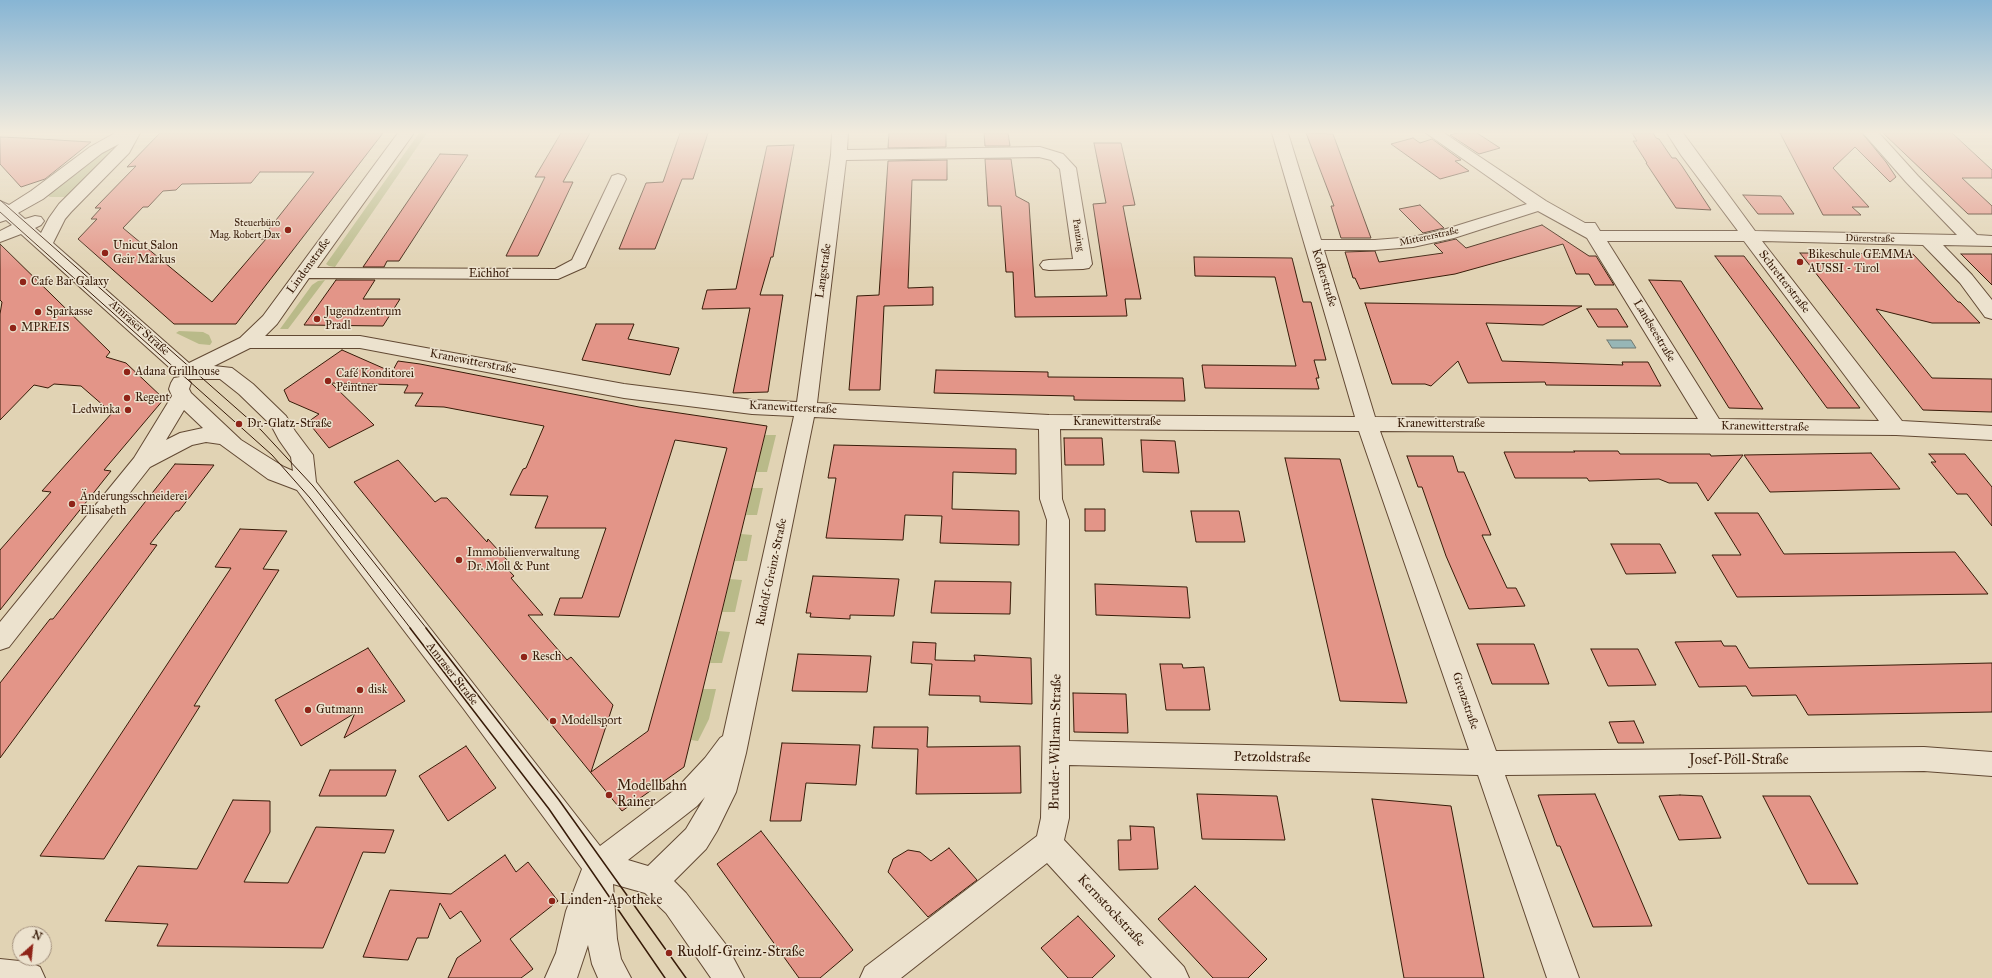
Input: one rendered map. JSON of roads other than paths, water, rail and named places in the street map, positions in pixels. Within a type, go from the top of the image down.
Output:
[{"type":"street","points":[[2,212],[37,195],[58,179]]},
{"type":"street","points":[[44,243],[57,218],[95,179]]},
{"type":"street","name":"Lindenstraße","points":[[187,372],[247,342],[270,320],[372,179]]},
{"type":"street","name":"Eichhof","points":[[303,273],[558,274],[579,263],[618,179]]},
{"type":"street","name":"Langstraße","points":[[806,408],[836,179]]},
{"type":"street","name":"Panzing","points":[[1049,265],[1083,264],[1070,179]]},
{"type":"street","name":"Koflerstraße","points":[[1294,179],[1367,423]]},
{"type":"street","points":[[1501,179],[1540,205],[1596,236],[1749,236]]},
{"type":"street","name":"Schretterstraße","points":[[1708,179],[1745,227],[1749,236],[1896,428]]},
{"type":"street","points":[[1912,179],[1973,241]]},
{"type":"street","points":[[1540,205],[1658,236]]},
{"type":"street","name":"Mittererstraße","points":[[1314,245],[1375,246],[1418,241],[1448,234],[1540,205]]},
{"type":"street","points":[[0,237],[65,208]]},
{"type":"street","name":"Amraser Straße","points":[[2,212],[44,243],[187,372]]},
{"type":"street","name":"Landseestraße","points":[[1580,216],[1596,236],[1669,359],[1713,426]]},
{"type":"street","name":"Dürerstraße","points":[[1749,236],[1929,241],[1992,241]]},
{"type":"street","points":[[1929,241],[1966,279],[1992,313]]},
{"type":"street","name":"Kranewitterstraße","points":[[247,342],[360,342],[624,390],[752,407],[806,408],[1049,422],[1367,423],[1896,428],[1992,433]]},
{"type":"street","points":[[187,372],[225,373],[255,397],[279,421],[286,435],[302,455],[305,484],[276,474],[237,447],[182,396],[179,389],[187,372]]},
{"type":"street","points":[[0,640],[142,463],[182,396]]},
{"type":"street","name":"Rudolf-Greinz-Straße","points":[[653,882],[696,839],[717,805],[722,792],[736,736],[806,408]]},
{"type":"street","name":"Bruder-Willram-Straße","points":[[1049,422],[1051,499],[1058,520],[1057,753],[1055,818],[1049,844]]},
{"type":"street","name":"Grenzstraße","points":[[1367,423],[1563,978]]},
{"type":"street","points":[[142,463],[187,438],[206,434],[227,438]]},
{"type":"street","name":"Amraser Straße","points":[[305,484],[468,694],[597,866]]},
{"type":"street","name":"Rudolf-Greinz-Straße","points":[[597,866],[687,797],[715,767],[736,736]]},
{"type":"street","name":"Petzoldstraße","points":[[1057,753],[1487,763]]},
{"type":"street","name":"Josef-Pöll-Straße","points":[[1487,763],[1924,759],[1992,764]]},
{"type":"street","points":[[876,978],[1049,844]]},
{"type":"street","name":"Kernstockstraße","points":[[1049,844],[1173,978]]},
{"type":"street","points":[[597,866],[653,882],[676,903],[716,957],[728,978]]},
{"type":"street","points":[[561,978],[571,953],[581,911],[597,866]]},
{"type":"street","points":[[597,866],[602,939],[607,964],[615,978]]},
{"type":"street","points":[[0,974],[28,978]]},
{"type":"water","points":[[1607,340],[1631,340],[1636,348],[1612,348]]},
{"type":"tram line","points":[[0,200],[261,430],[313,486],[427,629]]},
{"type":"tram line","points":[[0,212],[272,455],[310,498],[411,629]]},
{"type":"tram line","points":[[410,628],[549,809],[665,978]]},
{"type":"tram line","points":[[426,628],[559,800],[686,978]]},
{"type":"place","name":"Steuerbüro Mag. Robert Dax","points":[[288,230]]},
{"type":"place","name":"Unicut Salon Geir Markus","points":[[105,253]]},
{"type":"place","name":"Bikeschule GEMMA AUSSI - Tirol","points":[[1800,262]]},
{"type":"place","name":"Cafe Bar Galaxy","points":[[23,282]]},
{"type":"place","name":"Sparkasse","points":[[38,312]]},
{"type":"place","name":"Jugendzentrum Pradl","points":[[317,319]]},
{"type":"place","name":"MPREIS","points":[[13,328]]},
{"type":"place","name":"Adana Grillhouse","points":[[127,372]]},
{"type":"place","name":"Café Konditorei Peintner","points":[[328,381]]},
{"type":"place","name":"Regent","points":[[127,398]]},
{"type":"place","name":"Ledwinka","points":[[128,410]]},
{"type":"place","name":"Dr.-Glatz-Straße","points":[[239,424]]},
{"type":"place","name":"Änderungsschneiderei Elisabeth","points":[[72,504]]},
{"type":"place","name":"Immobilienverwaltung Dr. Moll & Punt","points":[[459,560]]},
{"type":"place","name":"Resch","points":[[524,657]]},
{"type":"place","name":"disk","points":[[360,690]]},
{"type":"place","name":"Gutmann","points":[[308,710]]},
{"type":"place","name":"Modellsport","points":[[553,721]]},
{"type":"place","name":"Modellbahn Rainer","points":[[609,795]]},
{"type":"place","name":"Linden-Apotheke","points":[[552,901]]},
{"type":"place","name":"Rudolf-Greinz-Straße","points":[[669,953]]}]
